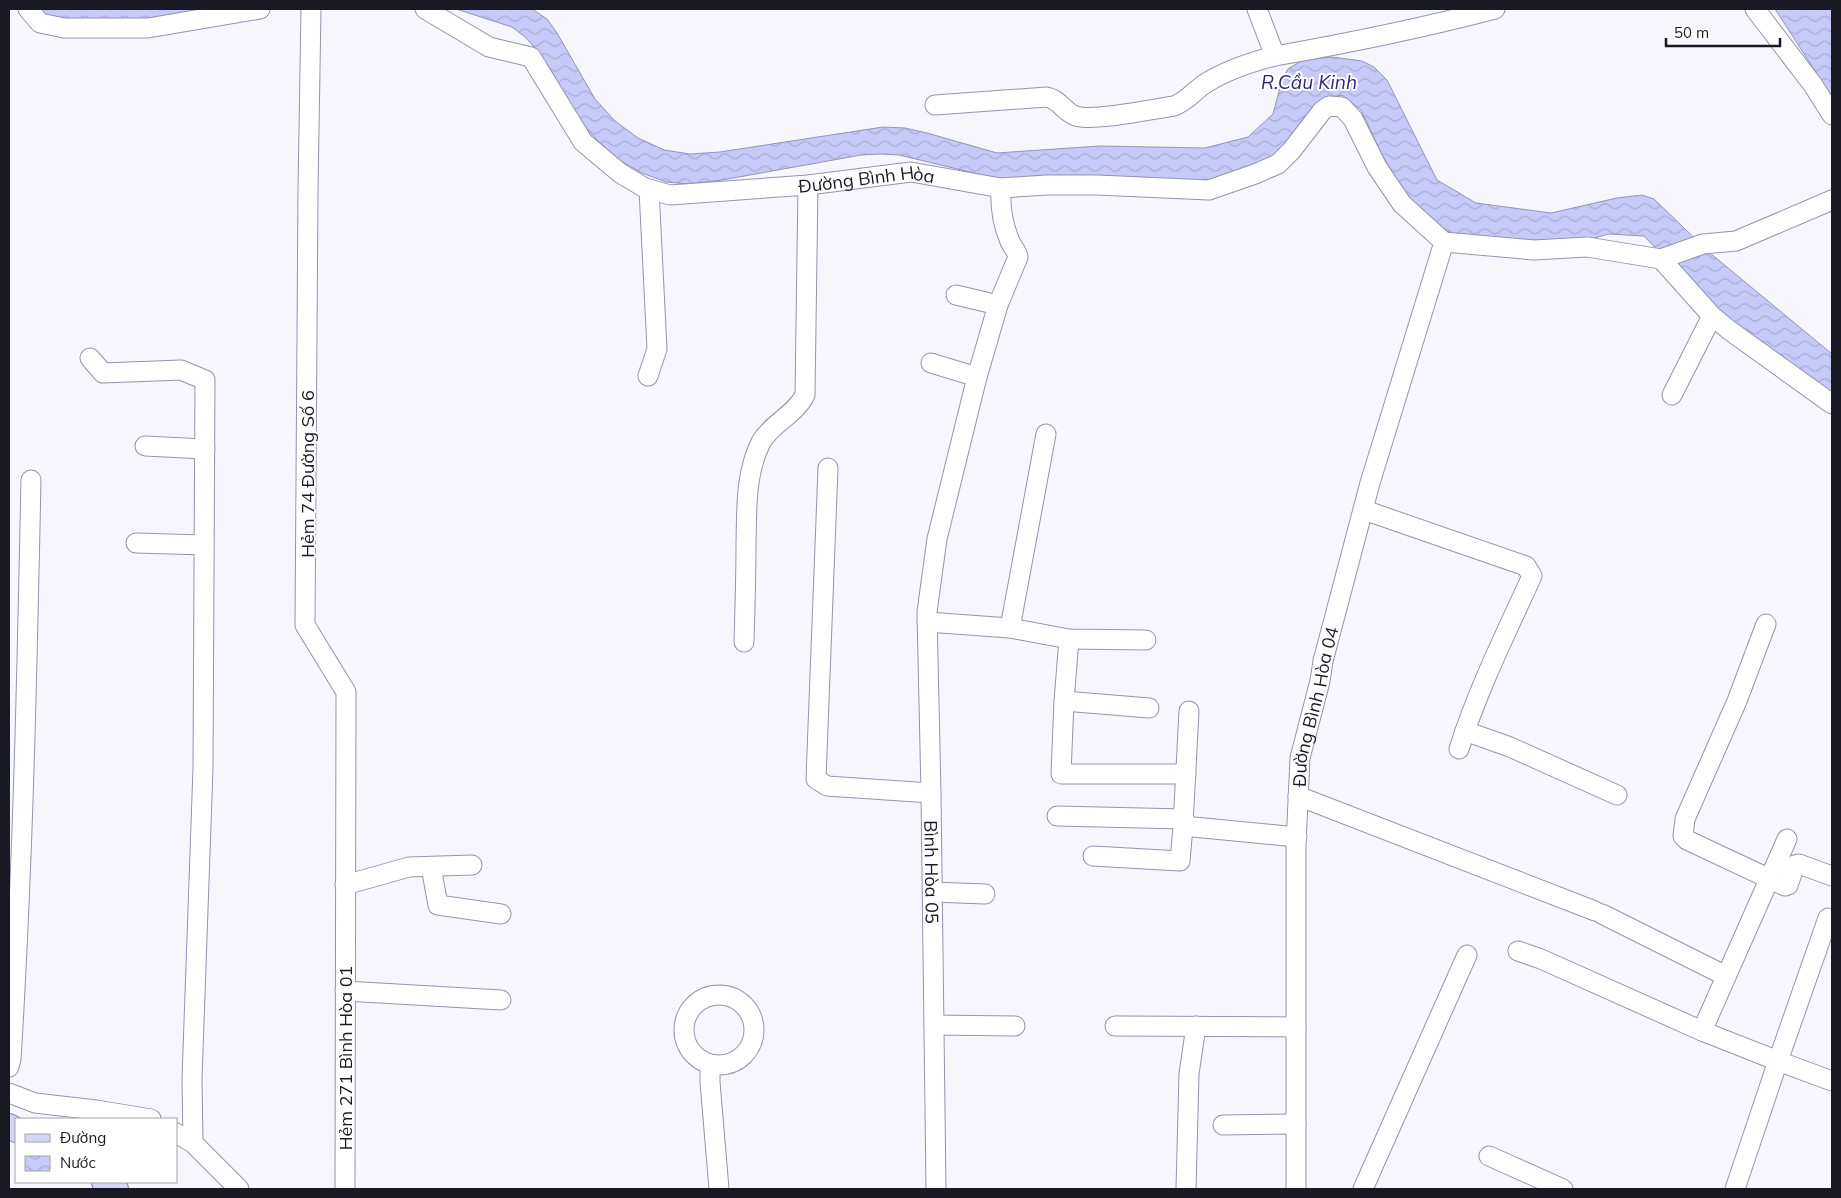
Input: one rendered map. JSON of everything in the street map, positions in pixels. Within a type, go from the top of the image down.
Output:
[{"type":"street","points":[[28,9],[40,23],[64,28],[148,28],[260,9]]},
{"type":"street","name":"Hẻm 74 Đường Số 6","points":[[311,9],[305,625],[346,692],[345,927]]},
{"type":"street","name":"Đường Bình Hòa","points":[[425,9],[489,47],[531,57],[583,142],[620,173],[649,189],[670,195],[808,185],[911,172],[1001,188],[1047,185],[1097,185],[1209,190],[1278,164],[1292,150],[1322,111],[1329,106],[1336,106],[1342,107],[1353,118],[1377,167],[1402,204],[1444,242]]},
{"type":"street","points":[[1257,9],[1275,56]]},
{"type":"street","points":[[935,105],[1047,97],[1056,101],[1073,116],[1084,117],[1117,115],[1178,105],[1195,91],[1220,75],[1246,63],[1339,45],[1495,9]]},
{"type":"street","points":[[1755,9],[1813,85],[1832,115]]},
{"type":"street","points":[[744,642],[748,480],[762,440],[775,424],[798,406],[804,395],[808,185]]},
{"type":"street","points":[[930,362],[977,377],[998,305],[1018,257],[1006,231],[1000,203],[1001,188]]},
{"type":"street","points":[[648,376],[656,349],[649,189]]},
{"type":"street","points":[[1444,242],[1534,250],[1587,247],[1661,259],[1703,244],[1736,241],[1832,200]]},
{"type":"street","name":"Đường Bình Hòa 04","points":[[1296,1189],[1297,837],[1300,758],[1320,681],[1323,661],[1364,510],[1444,242]]},
{"type":"street","points":[[1661,259],[1712,316],[1832,404]]},
{"type":"street","points":[[956,295],[998,305]]},
{"type":"street","points":[[1672,396],[1712,316]]},
{"type":"street","points":[[90,358],[103,373],[181,370],[205,380],[203,768],[192,1079],[193,1143]]},
{"type":"street","name":"Bình Hòa 05","points":[[936,1189],[932,793],[927,622],[937,539],[977,377]]},
{"type":"street","points":[[1010,628],[1046,434]]},
{"type":"street","points":[[145,446],[205,449]]},
{"type":"street","points":[[828,468],[816,779],[827,786],[932,793]]},
{"type":"street","points":[[9,1067],[18,959],[26,733],[31,480]]},
{"type":"street","points":[[1364,510],[1526,566],[1532,576],[1486,678],[1459,749]]},
{"type":"street","points":[[136,543],[204,545]]},
{"type":"street","points":[[927,622],[1010,628],[1068,639],[1146,640]]},
{"type":"street","points":[[1766,624],[1737,700],[1685,819],[1684,836],[1687,840],[1787,886],[1795,866],[1799,864],[1832,876]]},
{"type":"street","points":[[1068,639],[1061,774],[1186,774]]},
{"type":"street","points":[[1064,701],[1149,708]]},
{"type":"street","points":[[1093,856],[1180,861],[1184,822],[1189,711]]},
{"type":"street","points":[[1465,731],[1510,748],[1617,795]]},
{"type":"street","points":[[1298,796],[1598,912],[1726,976]]},
{"type":"street","points":[[1057,816],[1184,822],[1297,837]]},
{"type":"street","points":[[1702,1030],[1787,839]]},
{"type":"street","points":[[345,884],[409,867],[472,865]]},
{"type":"street","points":[[431,866],[438,905],[501,914]]},
{"type":"street","points":[[933,892],[985,894]]},
{"type":"street","points":[[1735,1189],[1828,918]]},
{"type":"street","name":"Hẻm 271 Bình Hòa 01","points":[[345,927],[345,1189]]},
{"type":"street","points":[[1518,951],[1702,1030],[1832,1081]]},
{"type":"street","points":[[1363,1189],[1467,955]]},
{"type":"street","points":[[345,991],[501,1000]]},
{"type":"street","points":[[934,1025],[1015,1026]]},
{"type":"street","points":[[1115,1026],[1296,1027]]},
{"type":"street","points":[[1186,1189],[1189,1074],[1196,1026]]},
{"type":"street","points":[[710,1064],[719,1189]]},
{"type":"street","points":[[9,1093],[35,1103],[145,1118]]},
{"type":"street","points":[[1223,1125],[1296,1124]]},
{"type":"street","points":[[178,1134],[193,1143],[239,1189]]},
{"type":"street","points":[[1489,1156],[1563,1189]]},
{"type":"water","points":[[39,9],[205,9],[151,18],[61,23],[49,20]]},
{"type":"water","name":"R.Cầu Kinh","points":[[456,9],[532,9],[547,19],[595,99],[615,121],[638,138],[664,150],[690,154],[720,152],[883,127],[905,128],[927,133],[997,153],[1100,146],[1205,148],[1248,137],[1273,114],[1282,80],[1288,69],[1303,60],[1332,57],[1362,61],[1374,67],[1387,80],[1437,180],[1476,203],[1551,213],[1617,198],[1642,195],[1654,199],[1710,253],[1832,354],[1832,398],[1715,311],[1644,236],[1609,234],[1576,243],[1516,242],[1460,236],[1436,227],[1407,196],[1382,155],[1361,110],[1342,95],[1318,102],[1304,117],[1281,151],[1263,161],[1208,183],[999,179],[899,155],[881,154],[861,155],[722,180],[688,184],[666,182],[642,173],[619,160],[598,141],[577,118],[536,49],[525,37],[512,27]]},
{"type":"water","points":[[1775,9],[1832,9],[1832,97]]}]
